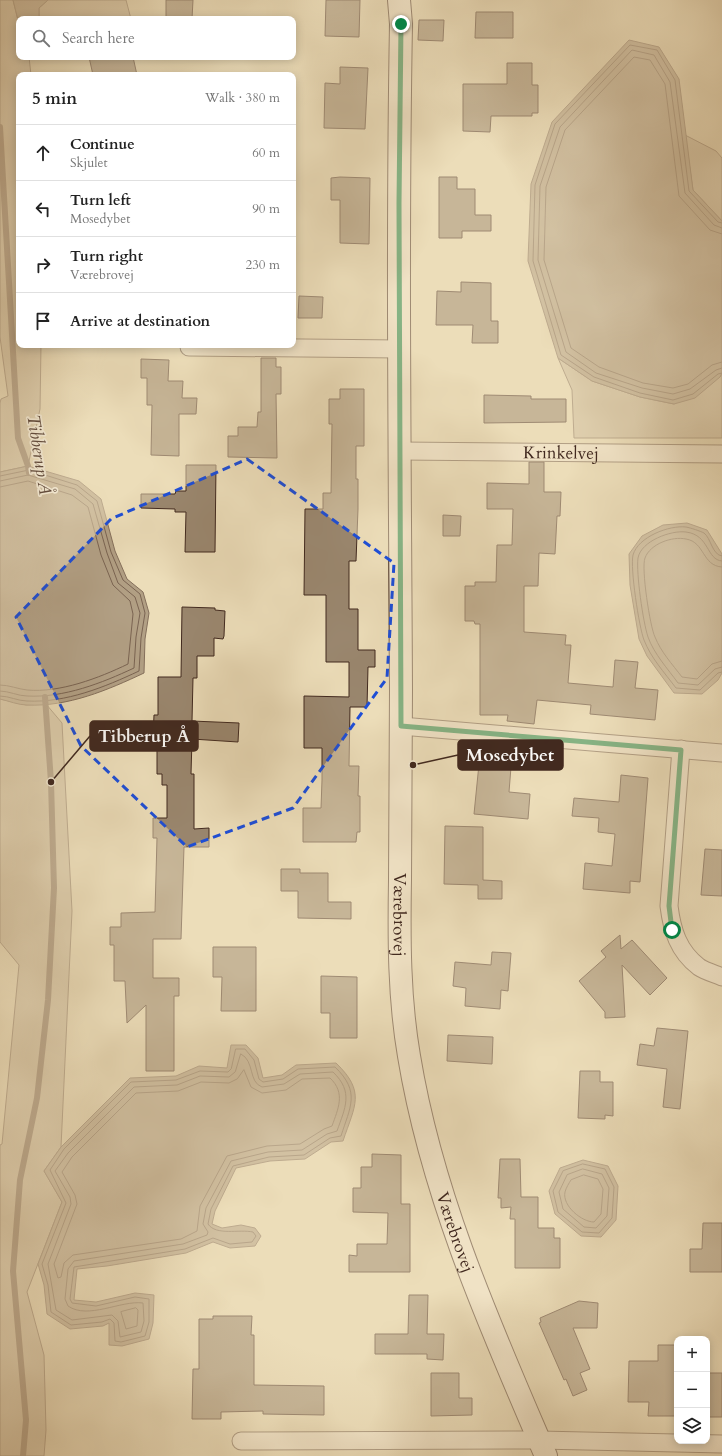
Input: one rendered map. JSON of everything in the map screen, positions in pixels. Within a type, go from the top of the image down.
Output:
[{"type":"street","name":"Værebrovej","points":[[399,0],[401,24],[401,726],[399,938],[402,998],[409,1055],[426,1138],[443,1201],[470,1274],[543,1448]]},
{"type":"street","points":[[294,348],[400,349]]},
{"type":"street","name":"Krinkelvej","points":[[400,451],[722,454]]},
{"type":"street","points":[[401,726],[722,753]]},
{"type":"street","points":[[681,750],[669,906],[672,930],[681,947],[699,967],[722,977]]},
{"type":"street","points":[[240,1441],[543,1448],[722,1444]]},
{"type":"highlighted area","points":[[247,459],[394,563],[387,678],[293,808],[187,847],[81,746],[16,617],[111,519]]},
{"type":"shaded area","points":[[0,0],[13,0],[17,16],[16,60],[29,60],[31,72],[16,72],[16,348],[41,348],[40,409],[28,466],[0,472],[0,403],[1,399],[8,396],[0,337]]},
{"type":"shaded area","points":[[48,0],[126,0],[130,16],[39,16],[39,8]]},
{"type":"shaded area","points":[[685,135],[716,151],[722,158],[722,221],[693,190]]},
{"type":"shaded area","points":[[558,358],[592,381],[640,397],[674,404],[720,377],[722,373],[722,438],[574,438],[572,390]]},
{"type":"shaded area","points":[[0,699],[26,705],[46,704],[62,723],[72,911],[61,1147],[44,1171],[62,1202],[27,1292],[44,1355],[46,1430],[44,1456],[0,1456],[0,1145],[2,1144],[19,965],[0,942]]},
{"type":"water","points":[[13,0],[48,0],[39,8],[39,16],[17,16]]},
{"type":"water","points":[[629,40],[659,47],[679,79],[693,190],[722,221],[722,373],[720,377],[695,398],[674,404],[640,397],[592,381],[558,358],[528,261],[531,184],[552,122]]},
{"type":"water","points":[[28,466],[79,481],[101,499],[115,551],[127,579],[143,592],[149,613],[145,639],[144,673],[87,696],[42,705],[17,704],[0,699],[0,472]]},
{"type":"water","points":[[687,523],[707,530],[722,554],[722,673],[718,680],[702,694],[674,693],[647,656],[639,639],[630,585],[629,554],[642,536],[663,525]]},
{"type":"water","points":[[231,1045],[246,1045],[258,1058],[263,1078],[282,1075],[296,1065],[336,1063],[345,1073],[355,1091],[354,1108],[343,1141],[331,1142],[305,1159],[270,1161],[236,1168],[215,1211],[212,1224],[222,1228],[241,1225],[255,1228],[261,1236],[255,1246],[230,1248],[213,1242],[186,1253],[107,1266],[77,1269],[74,1300],[96,1302],[135,1293],[154,1295],[153,1323],[149,1339],[122,1346],[109,1345],[109,1323],[103,1326],[70,1329],[47,1314],[44,1285],[38,1264],[62,1202],[44,1171],[61,1147],[130,1078],[176,1076],[199,1066],[227,1068]]},
{"type":"water","points":[[583,1160],[608,1166],[618,1186],[616,1220],[601,1237],[581,1236],[555,1214],[549,1191],[560,1168]]},
{"type":"building","points":[[166,0],[193,0],[192,16],[166,16]]},
{"type":"building","points":[[326,0],[360,0],[359,37],[325,36]]},
{"type":"building","points":[[476,12],[513,12],[513,38],[475,38]]},
{"type":"building","points":[[419,20],[444,20],[443,41],[418,40]]},
{"type":"building","points":[[90,60],[134,60],[136,72],[92,72]]},
{"type":"building","points":[[507,63],[532,63],[532,85],[538,85],[538,113],[532,113],[532,116],[491,116],[490,132],[463,131],[463,84],[507,84]]},
{"type":"building","points":[[340,67],[368,68],[365,129],[324,128],[325,83],[340,84]]},
{"type":"building","points":[[439,177],[457,177],[457,189],[475,189],[475,215],[491,215],[491,231],[462,231],[462,238],[439,238]]},
{"type":"building","points":[[331,178],[370,178],[369,244],[340,243],[340,200],[331,200]]},
{"type":"building","points":[[461,282],[491,283],[491,321],[498,321],[498,343],[472,343],[473,325],[436,325],[437,291],[461,292]]},
{"type":"building","points":[[299,296],[323,297],[322,318],[298,318]]},
{"type":"building","points":[[261,358],[276,358],[276,367],[281,367],[281,394],[276,394],[277,458],[228,457],[228,436],[238,436],[238,427],[257,427],[258,412],[261,412]]},
{"type":"building","points":[[141,359],[169,360],[168,381],[183,381],[182,398],[197,398],[196,414],[179,414],[179,456],[151,455],[152,405],[147,405],[147,378],[141,378]]},
{"type":"building","points":[[340,389],[364,389],[364,446],[356,446],[358,509],[356,561],[349,561],[349,609],[358,609],[358,650],[375,650],[375,667],[368,667],[367,707],[350,707],[349,766],[359,766],[358,796],[360,796],[360,832],[357,832],[356,842],[303,842],[303,808],[321,808],[322,780],[322,748],[304,748],[304,696],[349,697],[349,662],[326,662],[326,595],[304,595],[305,509],[323,509],[323,493],[331,493],[332,424],[329,424],[329,399],[340,399]]},
{"type":"building","points":[[484,395],[531,396],[531,399],[566,399],[566,422],[484,423]]},
{"type":"building","points":[[529,462],[544,462],[544,492],[561,492],[560,516],[557,516],[555,554],[539,553],[538,586],[524,586],[524,632],[566,635],[565,645],[571,645],[568,683],[613,687],[615,660],[638,662],[635,688],[658,690],[655,720],[590,714],[591,705],[537,700],[534,724],[507,721],[508,715],[480,715],[480,624],[475,624],[474,621],[465,621],[465,586],[475,586],[475,582],[496,582],[497,545],[512,545],[513,509],[487,509],[487,483],[529,484]]},
{"type":"building","points":[[186,465],[216,465],[215,552],[185,552],[186,512],[175,512],[175,509],[141,508],[141,494],[175,494],[176,491],[186,491]]},
{"type":"building","points":[[443,515],[461,516],[460,536],[443,536]]},
{"type":"building","points":[[182,607],[215,608],[215,610],[225,611],[224,636],[223,639],[214,638],[214,656],[197,656],[197,678],[193,678],[192,721],[239,723],[238,742],[192,739],[191,774],[194,774],[194,829],[209,828],[209,847],[184,847],[181,939],[153,939],[153,978],[179,978],[179,996],[174,996],[174,1071],[146,1071],[146,1005],[127,1023],[125,981],[114,981],[114,945],[110,945],[110,927],[121,927],[121,913],[155,912],[157,838],[153,838],[153,818],[167,818],[167,785],[162,785],[162,774],[157,774],[157,743],[155,743],[153,738],[154,715],[158,715],[158,677],[181,677]]},
{"type":"building","points":[[479,764],[511,767],[509,792],[530,794],[528,819],[474,814]]},
{"type":"building","points":[[621,775],[648,778],[640,882],[630,881],[630,893],[583,889],[585,863],[612,866],[615,834],[598,832],[599,818],[572,816],[574,798],[619,802]]},
{"type":"building","points":[[445,826],[483,827],[483,880],[502,881],[502,899],[478,899],[478,885],[444,884]]},
{"type":"building","points":[[705,849],[722,850],[722,896],[701,895]]},
{"type":"building","points":[[281,869],[300,869],[300,873],[328,873],[328,902],[351,902],[351,919],[298,918],[298,891],[281,891]]},
{"type":"building","points":[[620,935],[621,949],[632,940],[667,978],[650,995],[622,965],[625,1017],[605,1018],[605,1012],[579,981],[606,957],[601,951]]},
{"type":"building","points":[[213,947],[256,947],[256,1011],[221,1011],[222,977],[213,977]]},
{"type":"building","points":[[492,952],[511,953],[508,991],[501,990],[500,1009],[465,1006],[466,988],[453,986],[455,962],[491,965]]},
{"type":"building","points":[[321,976],[357,977],[357,1038],[330,1038],[330,1013],[321,1013]]},
{"type":"building","points":[[657,1028],[688,1031],[680,1109],[663,1107],[667,1069],[637,1065],[640,1044],[654,1046]]},
{"type":"building","points":[[448,1035],[493,1037],[492,1064],[447,1061]]},
{"type":"building","points":[[580,1071],[600,1071],[600,1082],[613,1082],[613,1116],[605,1115],[605,1119],[578,1118]]},
{"type":"building","points":[[372,1154],[401,1155],[401,1204],[410,1204],[410,1272],[349,1272],[349,1255],[357,1256],[357,1244],[387,1244],[388,1213],[353,1212],[353,1188],[361,1188],[361,1167],[372,1167]]},
{"type":"building","points":[[500,1159],[520,1159],[521,1197],[538,1197],[538,1228],[554,1228],[554,1238],[560,1238],[560,1268],[515,1268],[515,1219],[510,1219],[511,1207],[501,1208],[501,1198],[498,1198]]},
{"type":"building","points":[[703,1223],[722,1223],[722,1272],[690,1272],[690,1249],[702,1249]]},
{"type":"building","points":[[409,1295],[428,1295],[427,1334],[444,1334],[443,1360],[427,1359],[427,1354],[375,1354],[375,1334],[408,1334]]},
{"type":"building","points":[[579,1301],[598,1303],[597,1328],[573,1328],[590,1369],[580,1373],[587,1390],[573,1396],[566,1379],[564,1380],[539,1323],[541,1322],[540,1318]]},
{"type":"building","points":[[213,1316],[252,1316],[251,1335],[254,1335],[254,1385],[324,1386],[324,1415],[263,1414],[263,1411],[221,1412],[221,1419],[192,1419],[193,1369],[199,1369],[199,1319],[213,1319]]},
{"type":"building","points":[[658,1345],[674,1345],[674,1416],[648,1416],[649,1402],[628,1402],[629,1361],[658,1361]]},
{"type":"building","points":[[431,1373],[459,1373],[459,1398],[472,1398],[472,1415],[431,1416]]},
{"type":"building","points":[[710,1373],[722,1373],[722,1417],[710,1417]]},
{"type":"waterway","name":"Tibberup Å","points":[[0,127],[18,438],[29,473]]},
{"type":"waterway","name":"Tibberup Å","points":[[23,1456],[26,1420],[13,1271],[20,1180],[37,1098],[48,1000],[54,888],[51,782],[45,697]]},
{"type":"place","name":"Mosedybet","points":[[413,765]]},
{"type":"place","name":"Tibberup Å","points":[[51,782]]},
{"type":"route","points":[[401,24],[399,203],[401,726],[681,750],[669,906],[672,930]]}]
